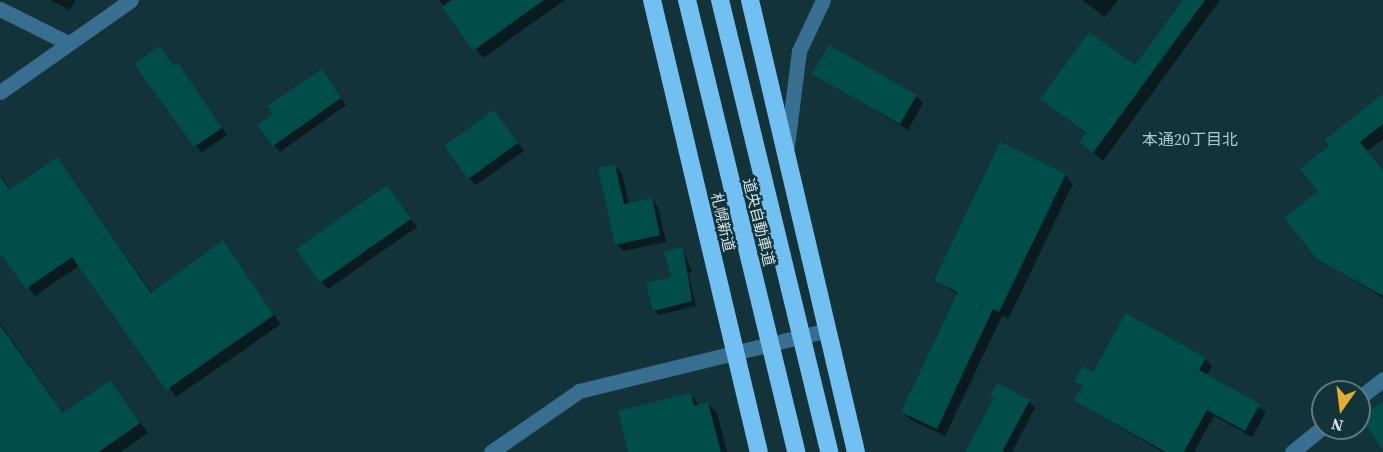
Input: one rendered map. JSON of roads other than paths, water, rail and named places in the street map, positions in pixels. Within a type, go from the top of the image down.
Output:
[{"type":"highway","name":"札幌新道","points":[[652,0],[759,452]]},
{"type":"highway","name":"道央自動車道","points":[[687,0],[796,452]]},
{"type":"highway","name":"道央自動車道","points":[[720,0],[829,452]]},
{"type":"highway","points":[[750,0],[856,452]]},
{"type":"street","points":[[0,92],[131,0]]},
{"type":"street","points":[[786,156],[792,78],[799,51],[823,0]]},
{"type":"street","points":[[0,9],[68,43]]},
{"type":"street","points":[[491,452],[579,392],[826,330]]},
{"type":"street","points":[[1371,388],[1383,379]]},
{"type":"street","points":[[1292,452],[1311,437]]},
{"type":"district","name":"本通20丁目北","points":[[1190,139]]}]
